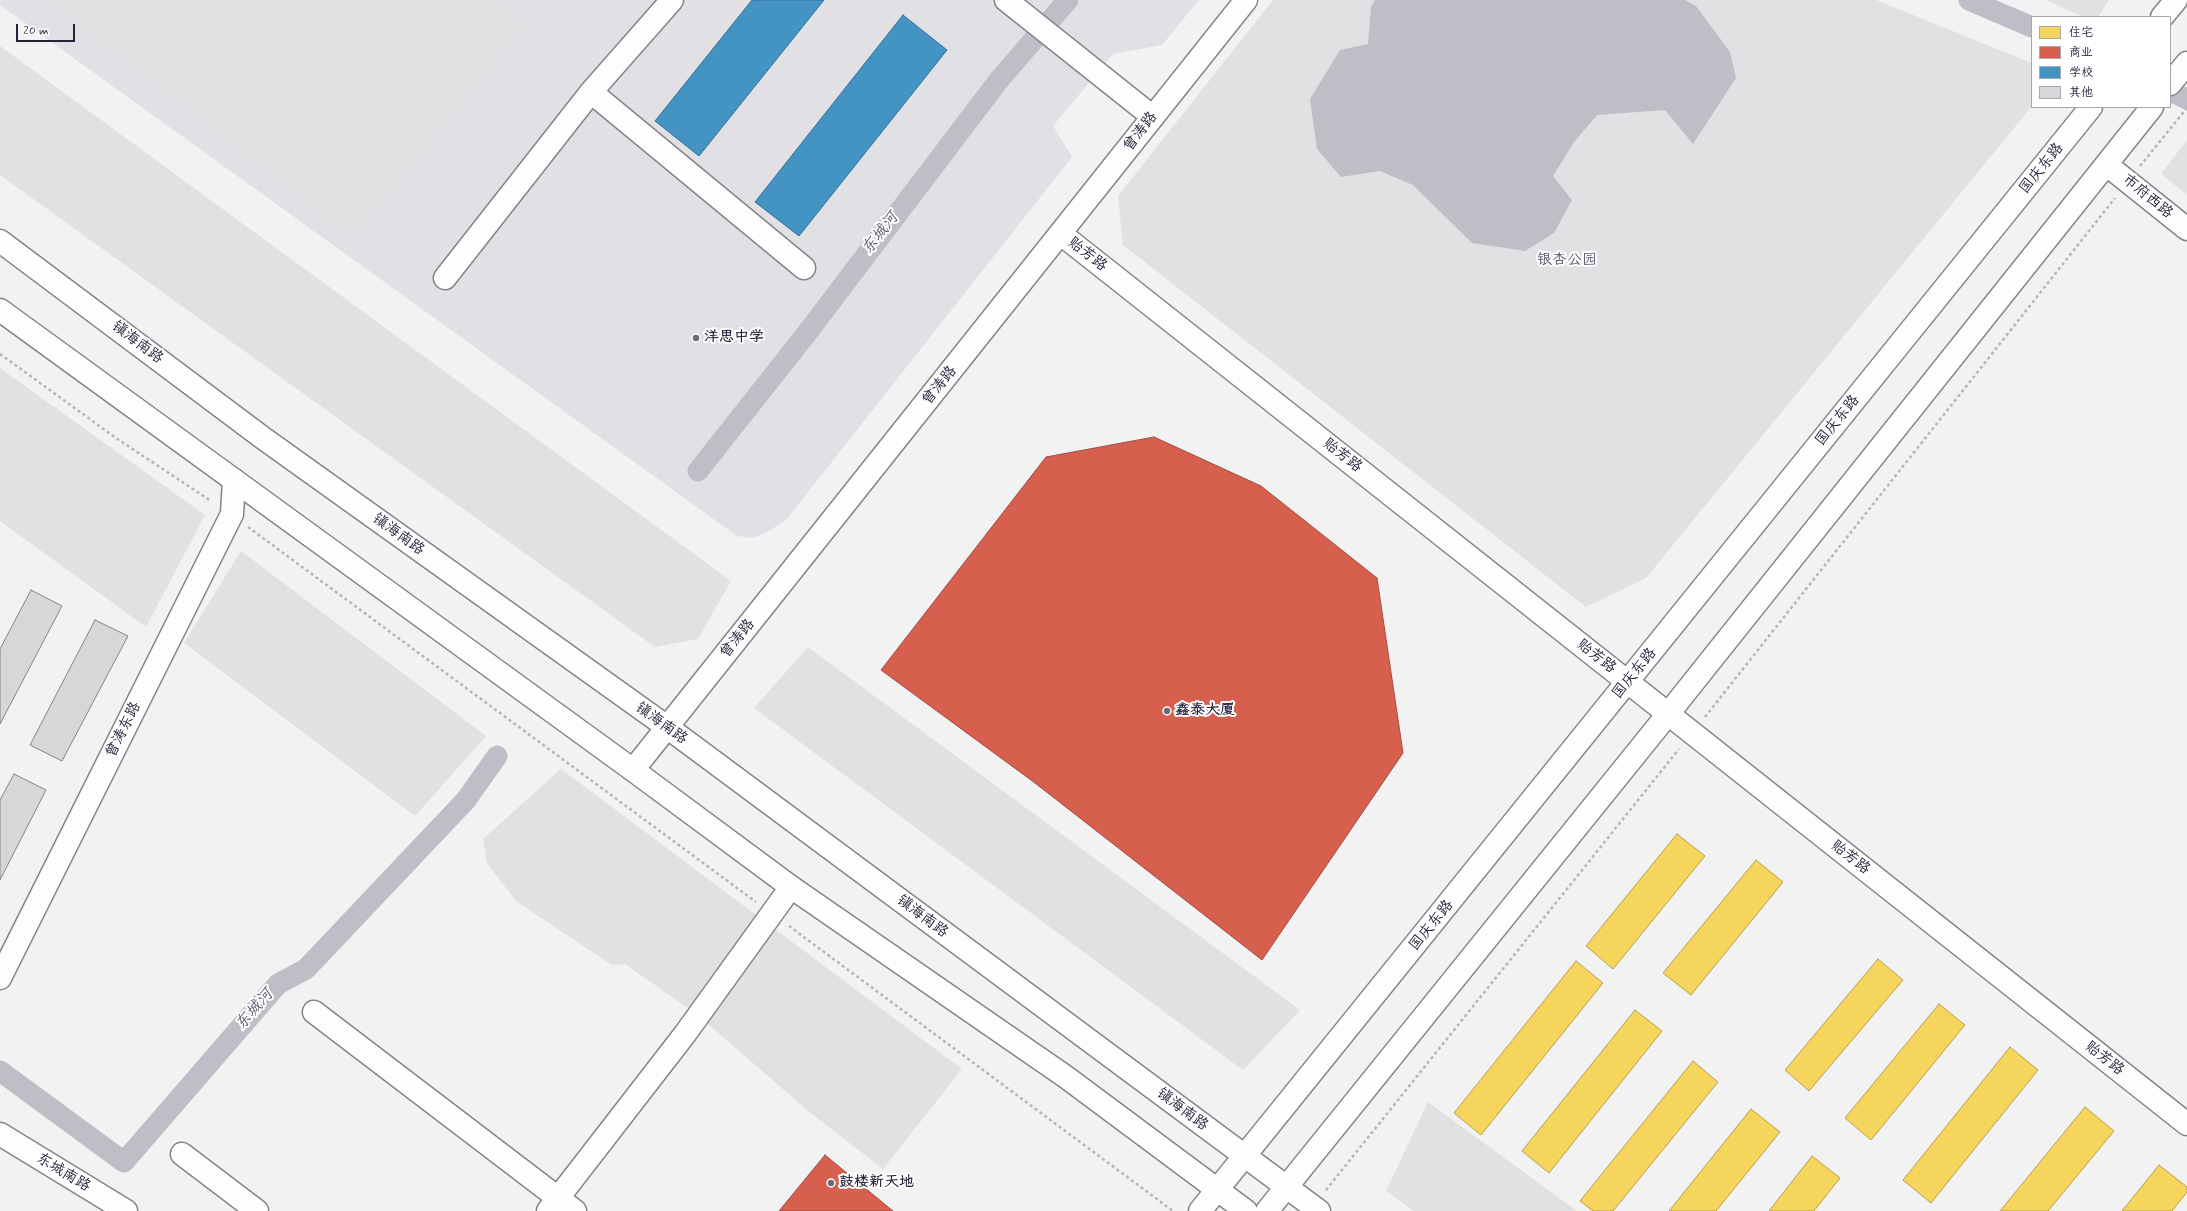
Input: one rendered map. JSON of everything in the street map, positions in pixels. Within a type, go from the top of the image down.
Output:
[{"type":"main road","points":[[445,278],[592,92],[672,0]]},
{"type":"main road","points":[[1006,0],[1153,117]]},
{"type":"main road","name":"曾涛路","points":[[633,770],[668,728],[1246,0]]},
{"type":"main road","points":[[2163,16],[2176,0]]},
{"type":"main road","points":[[2171,83],[2187,63]]},
{"type":"main road","points":[[592,92],[804,268]]},
{"type":"main road","name":"国庆东路","points":[[1200,1211],[2090,108]]},
{"type":"main road","points":[[1267,1211],[1668,714],[2151,108]]},
{"type":"main road","name":"市府西路","points":[[2107,165],[2187,229]]},
{"type":"main road","name":"贻芳路","points":[[1061,234],[2187,1124]]},
{"type":"main road","name":"镇海南路","points":[[0,241],[263,438],[668,728],[1316,1209]]},
{"type":"main road","points":[[0,310],[633,770],[791,888],[1066,1077],[1246,1211]]},
{"type":"main road","name":"曾涛东路","points":[[0,978],[232,514],[234,480]]},
{"type":"main road","points":[[553,1204],[685,1034],[773,915],[791,888]]},
{"type":"main road","points":[[314,1012],[553,1204],[575,1211]]},
{"type":"main road","name":"东城南路","points":[[0,1134],[126,1211]]},
{"type":"main road","points":[[182,1154],[256,1211]]},
{"type":"path","points":[[1316,1209],[2187,108]]},
{"type":"path","points":[[0,354],[116,438],[232,514],[1173,1211]]},
{"type":"shaded area","name":"洋思中学","points":[[0,0],[1199,0],[1162,45],[1113,54],[1053,126],[1072,157],[786,520],[767,532],[752,538],[737,536],[0,5]]},
{"type":"shaded area","points":[[1375,0],[1685,0],[1696,6],[1730,52],[1736,78],[1693,144],[1665,110],[1597,115],[1574,142],[1553,176],[1572,200],[1554,233],[1525,251],[1472,243],[1413,185],[1380,171],[1341,177],[1317,149],[1310,99],[1340,50],[1368,44],[1371,7]]},
{"type":"green space","points":[[43,0],[494,0],[527,26],[353,244]]},
{"type":"green space","name":"银杏公园","points":[[1273,0],[1876,0],[2031,63],[2031,107],[1646,578],[1586,607],[1123,245],[1118,196]]},
{"type":"green space","points":[[2046,0],[2109,0],[2099,16],[2081,16]]},
{"type":"green space","points":[[0,46],[731,581],[698,639],[655,647],[0,175]]},
{"type":"green space","points":[[2187,140],[2187,195],[2161,174]]},
{"type":"green space","points":[[0,368],[205,515],[146,627],[0,521]]},
{"type":"green space","points":[[241,551],[486,736],[415,816],[184,643]]},
{"type":"green space","points":[[808,647],[1300,1010],[1243,1070],[754,708]]},
{"type":"green space","points":[[561,769],[962,1069],[883,1169],[808,1111],[699,1016],[625,964],[612,965],[516,901],[487,863],[483,839]]},
{"type":"green space","points":[[1428,1102],[1577,1211],[1414,1211],[1386,1191]]},
{"type":"building: 住宅","points":[[1677,834],[1705,856],[1613,969],[1586,946]]},
{"type":"building: 住宅","points":[[1756,860],[1783,882],[1691,995],[1663,973]]},
{"type":"building: 住宅","points":[[1878,959],[1903,980],[1809,1091],[1785,1070]]},
{"type":"building: 住宅","points":[[1576,961],[1603,983],[1481,1135],[1454,1113]]},
{"type":"building: 住宅","points":[[1939,1004],[1965,1025],[1871,1140],[1845,1118]]},
{"type":"building: 住宅","points":[[1635,1010],[1662,1031],[1549,1173],[1522,1151]]},
{"type":"building: 住宅","points":[[2010,1047],[2038,1070],[1931,1203],[1903,1180]]},
{"type":"building: 住宅","points":[[1693,1061],[1718,1082],[1613,1211],[1593,1211],[1580,1201]]},
{"type":"building: 住宅","points":[[2085,1107],[2114,1131],[2048,1211],[2000,1211]]},
{"type":"building: 住宅","points":[[1751,1109],[1780,1132],[1716,1211],[1669,1211]]},
{"type":"building: 住宅","points":[[1812,1156],[1840,1178],[1814,1211],[1769,1211]]},
{"type":"building: 住宅","points":[[2159,1165],[2187,1187],[2187,1192],[2172,1211],[2122,1211]]},
{"type":"building: 商业","name":"鑫泰大厦","points":[[1154,437],[1261,486],[1377,578],[1403,753],[1262,960],[1035,783],[881,670],[1046,457]]},
{"type":"building: 商业","name":"鼓楼新天地","points":[[825,1155],[893,1211],[779,1211]]},
{"type":"building: 学校","points":[[752,0],[824,0],[699,156],[655,121]]},
{"type":"building: 学校","points":[[903,15],[947,50],[799,236],[755,202]]},
{"type":"building: 其他","points":[[31,590],[62,606],[0,724],[0,649]]},
{"type":"building: 其他","points":[[95,620],[128,636],[62,761],[30,745]]},
{"type":"building: 其他","points":[[14,774],[46,790],[0,880],[0,800]]},
{"type":"waterway","name":"东城河","points":[[698,471],[807,333],[999,80],[1068,0]]},
{"type":"waterway","points":[[1969,0],[2031,27]]},
{"type":"waterway","points":[[2171,91],[2187,99]]},
{"type":"waterway","name":"东城河","points":[[0,1071],[124,1162],[278,984],[306,969],[466,800],[497,756]]},
{"type":"place","name":"洋思中学","points":[[696,338]]},
{"type":"place","name":"鑫泰大厦","points":[[1167,711]]},
{"type":"place","name":"鼓楼新天地","points":[[831,1183]]}]
